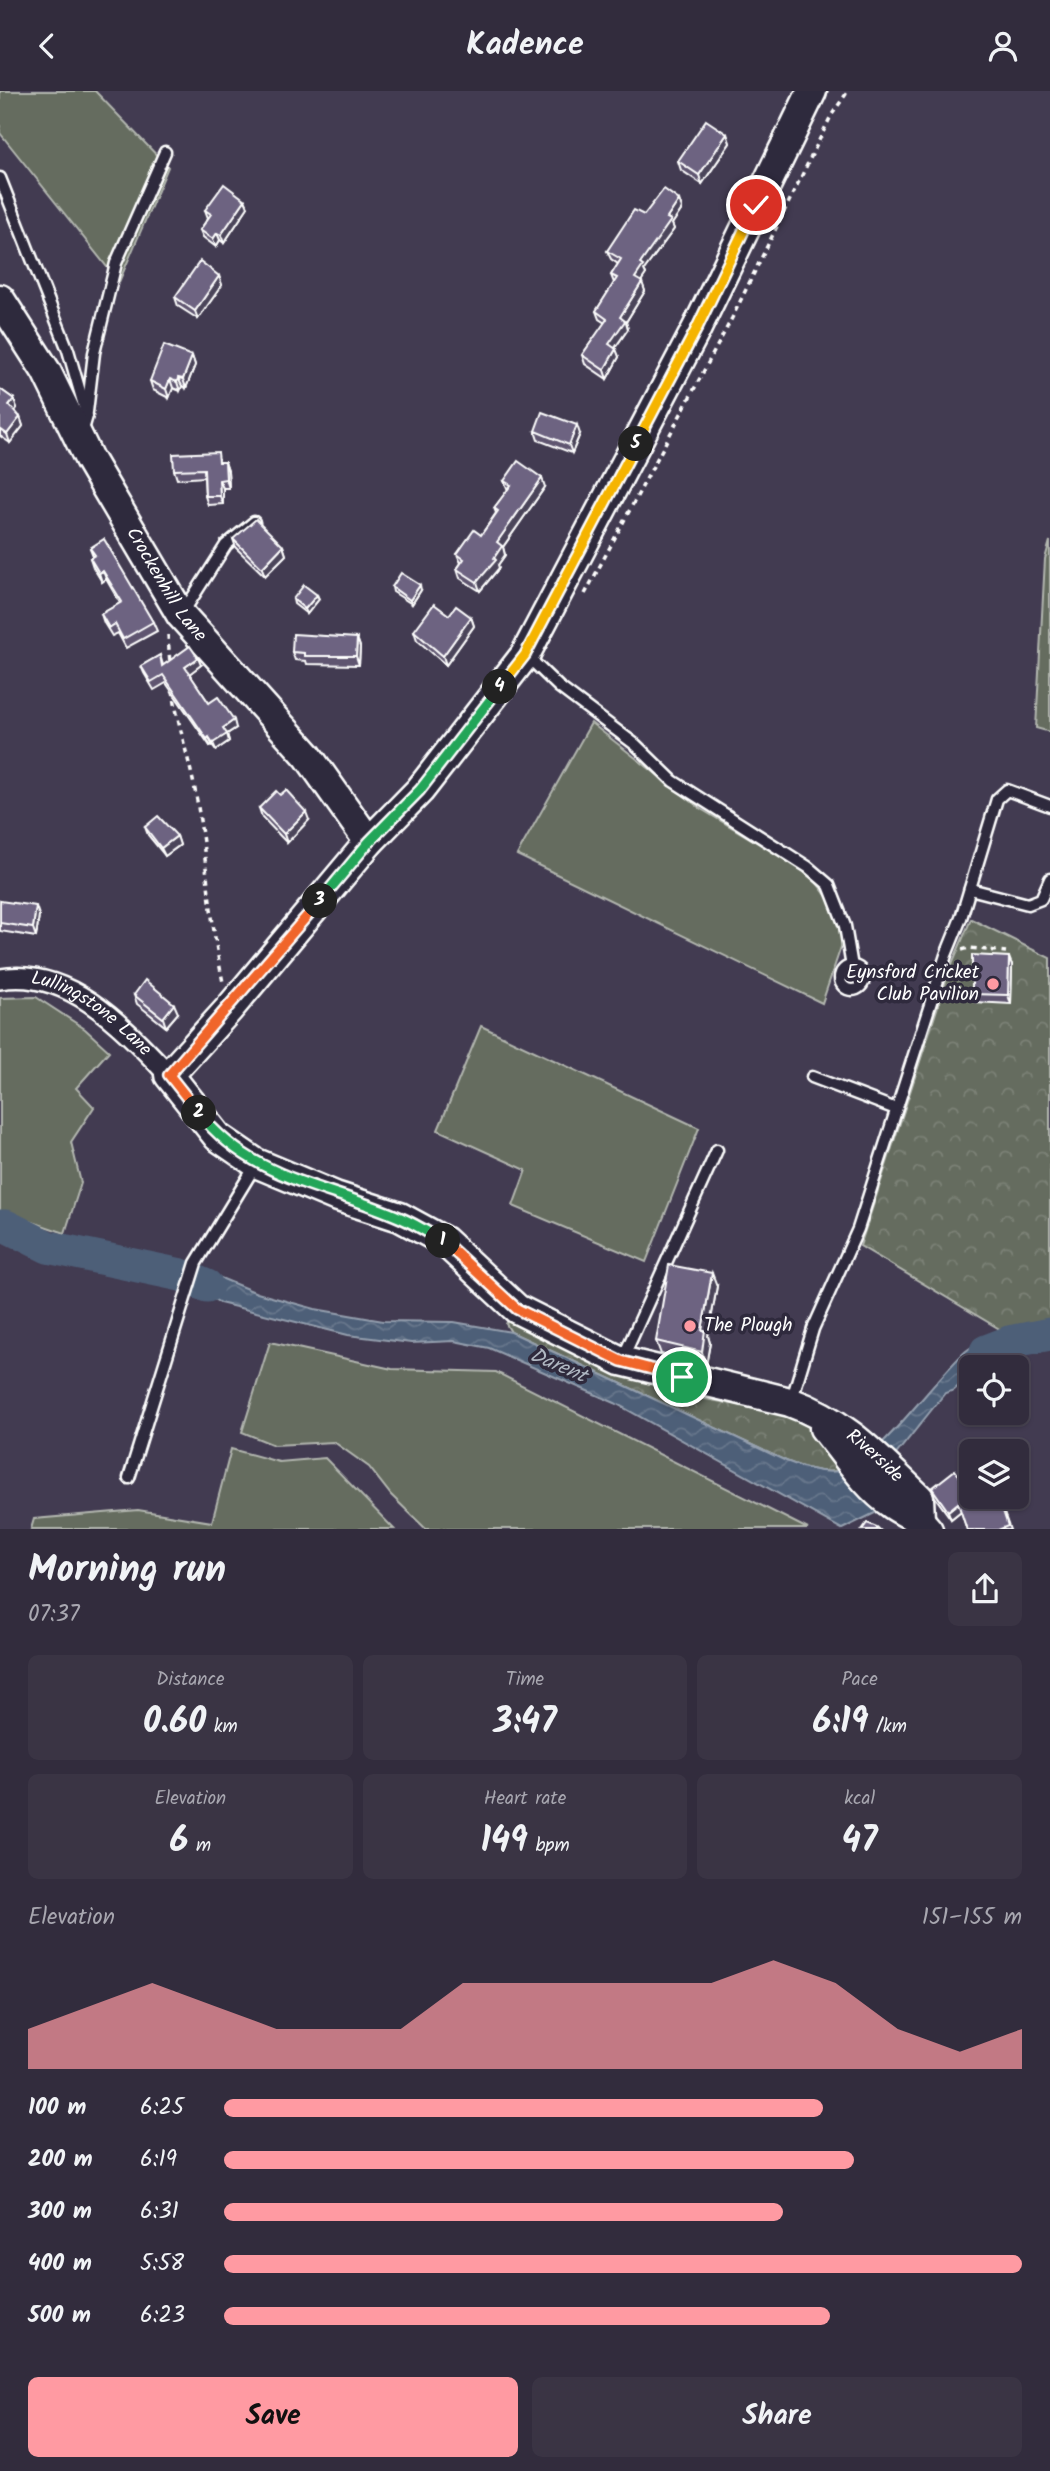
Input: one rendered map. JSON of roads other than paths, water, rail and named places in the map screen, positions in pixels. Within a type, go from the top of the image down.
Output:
[{"type":"street","points":[[169,1075],[229,1009],[369,842],[420,790],[525,655],[697,328],[812,91]]},
{"type":"street","name":"Crockenhill Lane","points":[[0,299],[83,428],[182,616],[308,756],[369,842]]},
{"type":"street","name":"Lullingstone Lane","points":[[0,979],[31,977],[70,990],[99,1009],[169,1075]]},
{"type":"street","name":"Riverside","points":[[169,1075],[218,1137],[257,1163],[411,1223],[444,1241],[517,1309],[621,1361],[799,1405],[844,1428],[866,1447],[922,1516]]},
{"type":"street","name":"Riverside","points":[[799,1405],[892,1505],[922,1516]]},
{"type":"lane","points":[[83,428],[94,353],[116,263],[165,152]]},
{"type":"lane","points":[[0,178],[68,350],[83,428]]},
{"type":"lane","points":[[182,616],[226,545],[254,522]]},
{"type":"lane","points":[[525,655],[559,687],[636,745],[673,781],[808,867],[829,885],[845,926],[852,967]]},
{"type":"lane","points":[[799,1405],[813,1329],[858,1229],[997,799],[1007,790],[1050,806]]},
{"type":"lane","points":[[970,889],[1028,904],[1041,899],[1050,879]]},
{"type":"lane","points":[[812,1077],[896,1109]]},
{"type":"lane","points":[[621,1361],[717,1150]]},
{"type":"lane","points":[[129,1478],[196,1262],[257,1163]]},
{"type":"water","points":[[166,1265],[199,1269],[257,1293],[315,1309],[383,1321],[454,1322],[511,1332],[786,1461],[822,1471],[844,1470],[873,1451],[959,1357],[959,1386],[945,1393],[886,1467],[881,1510],[842,1529],[615,1403],[489,1348],[454,1341],[411,1343],[348,1335],[220,1303],[196,1287],[160,1281]]},
{"type":"water","points":[[1025,1326],[1029,1350],[1002,1355],[962,1355],[979,1342]]},
{"type":"waterway","name":"Darent","points":[[0,1226],[6,1226],[48,1247],[181,1275],[207,1286]]},
{"type":"waterway","name":"Darent","points":[[986,1351],[1009,1342],[1050,1334]]},
{"type":"place","name":"Eynsford Cricket Club Pavilion","points":[[993,984]]},
{"type":"place","name":"The Plough","points":[[690,1326]]}]
